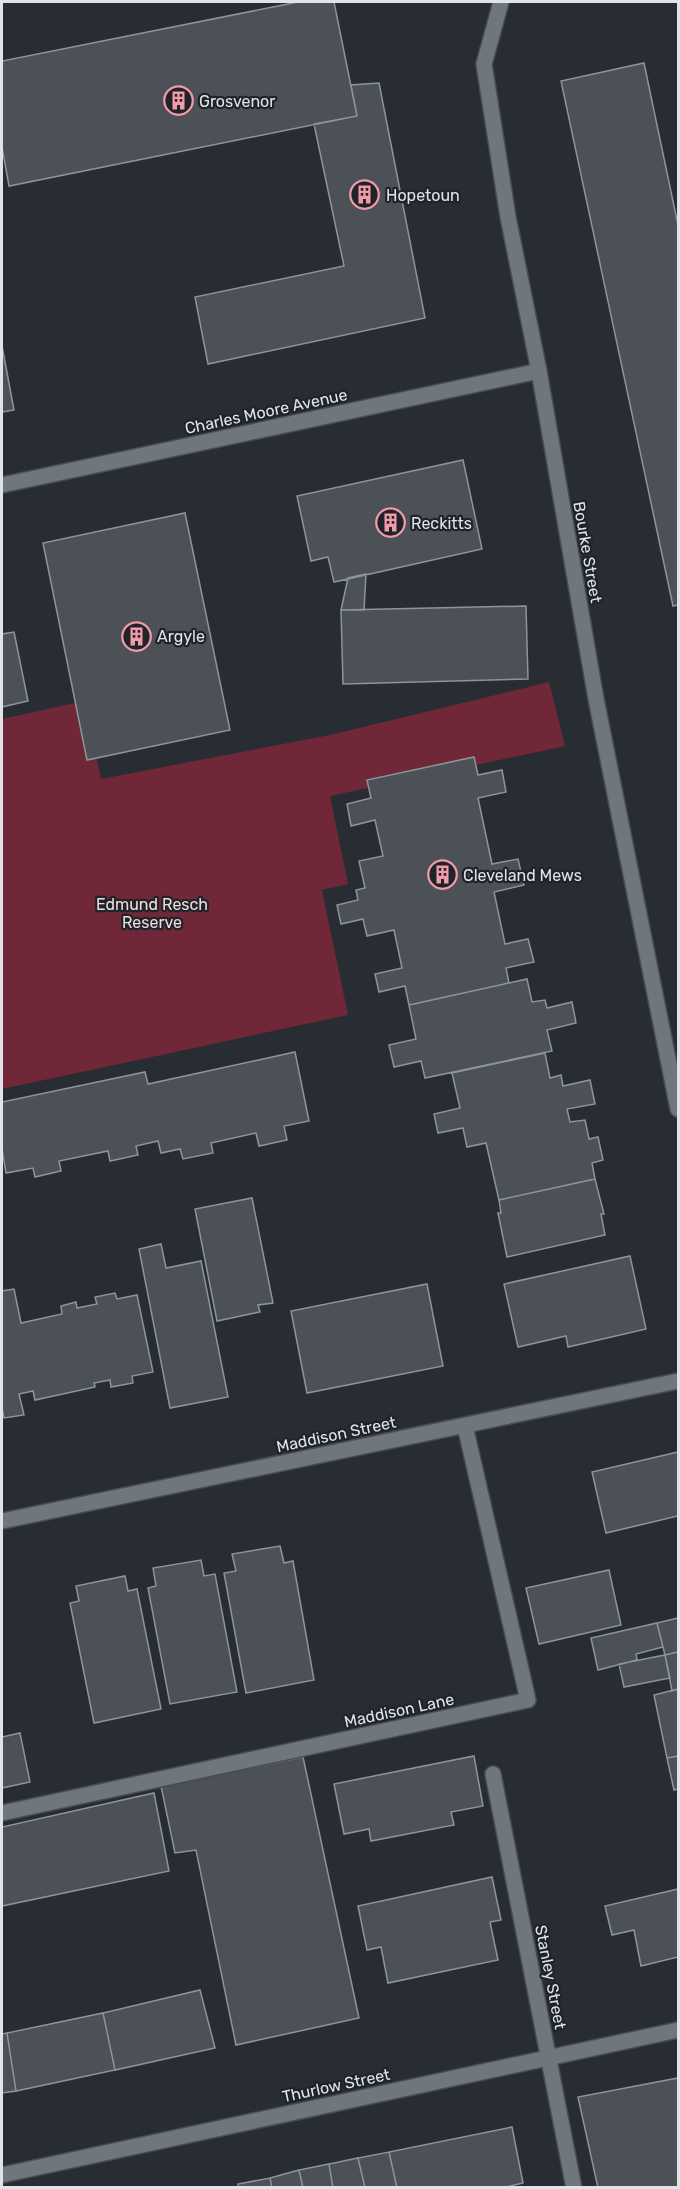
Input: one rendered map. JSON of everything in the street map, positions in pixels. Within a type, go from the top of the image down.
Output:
[{"type":"street","name":"Bourke Street","points":[[501,2],[484,64],[508,217],[538,371],[596,699],[678,1109]]},
{"type":"street","name":"Charles Moore Avenue","points":[[2,485],[538,371]]},
{"type":"street","name":"Maddison Street","points":[[2,1521],[678,1381]]},
{"type":"street","name":"Maddison Lane","points":[[2,1813],[528,1700],[465,1426]]},
{"type":"street","name":"Stanley Street","points":[[493,1774],[574,2187]]},
{"type":"street","name":"Thurlow Street","points":[[2,2175],[678,2030]]},
{"type":"green space","name":"Edmund Resch Reserve","points":[[549,682],[565,746],[330,796],[348,884],[322,890],[348,1015],[2,1089],[2,719],[84,701],[101,779],[330,735]]},
{"type":"building","name":"Grosvenor","points":[[298,2],[334,2],[357,116],[9,186],[2,147],[2,61]]},
{"type":"building","points":[[644,63],[678,225],[678,605],[673,606],[561,81]]},
{"type":"building","name":"Hopetoun","points":[[379,83],[425,318],[208,364],[195,297],[344,266],[314,124],[357,116],[351,85]]},
{"type":"building","points":[[2,346],[14,410],[2,412]]},
{"type":"building","name":"Reckitts","points":[[463,460],[482,549],[334,582],[328,557],[311,561],[297,496]]},
{"type":"building","name":"Argyle","points":[[185,513],[230,730],[87,760],[43,543]]},
{"type":"building","points":[[366,574],[364,610],[341,610],[348,578]]},
{"type":"building","points":[[526,606],[528,679],[343,684],[341,610]]},
{"type":"building","points":[[14,632],[28,701],[2,707],[2,634]]},
{"type":"building","name":"Cleveland Mews","points":[[474,757],[478,775],[502,770],[506,792],[478,798],[492,864],[518,859],[524,885],[494,892],[505,944],[528,939],[534,962],[506,968],[509,983],[409,1005],[405,986],[379,992],[375,974],[402,968],[394,930],[367,936],[363,919],[341,924],[337,905],[358,900],[356,890],[365,888],[359,861],[383,856],[375,820],[351,826],[347,804],[371,798],[367,780]]},
{"type":"building","points":[[527,979],[532,1002],[545,1000],[547,1008],[572,1002],[576,1023],[547,1030],[552,1051],[425,1078],[421,1061],[394,1067],[389,1045],[416,1039],[409,1005]]},
{"type":"building","points":[[295,1052],[309,1121],[284,1126],[287,1140],[259,1146],[256,1133],[211,1143],[213,1153],[183,1159],[180,1149],[161,1153],[158,1141],[136,1146],[138,1155],[110,1161],[108,1151],[59,1161],[61,1171],[35,1177],[33,1168],[6,1173],[2,1149],[2,1102],[145,1072],[148,1084]]},
{"type":"building","points":[[545,1053],[550,1078],[561,1075],[563,1086],[590,1080],[595,1104],[567,1109],[570,1122],[585,1120],[589,1139],[598,1137],[603,1160],[592,1163],[595,1179],[499,1200],[486,1143],[467,1147],[463,1128],[438,1133],[434,1114],[460,1108],[452,1073]]},
{"type":"building","points":[[595,1179],[604,1214],[601,1214],[605,1235],[507,1257],[498,1213],[501,1213],[499,1200]]},
{"type":"building","points":[[252,1198],[273,1303],[258,1305],[260,1312],[217,1321],[195,1209]]},
{"type":"building","points":[[161,1244],[166,1268],[201,1261],[228,1397],[170,1408],[139,1249]]},
{"type":"building","points":[[630,1256],[646,1329],[568,1347],[566,1336],[518,1347],[504,1284]]},
{"type":"building","points":[[427,1284],[443,1366],[307,1393],[291,1311]]},
{"type":"building","points":[[14,1289],[21,1323],[62,1314],[61,1306],[76,1302],[77,1308],[97,1304],[95,1297],[115,1293],[117,1299],[137,1295],[153,1372],[132,1376],[133,1383],[111,1387],[110,1380],[94,1383],[95,1387],[35,1400],[33,1391],[19,1394],[24,1415],[4,1418],[2,1408],[2,1291]]},
{"type":"building","points":[[678,1452],[678,1516],[606,1533],[592,1472]]},
{"type":"building","points":[[280,1546],[284,1563],[293,1561],[314,1680],[246,1693],[224,1573],[236,1571],[232,1554]]},
{"type":"building","points":[[201,1560],[204,1576],[215,1574],[237,1692],[170,1704],[148,1588],[156,1586],[153,1568]]},
{"type":"building","points":[[609,1570],[621,1625],[539,1644],[526,1588]]},
{"type":"building","points":[[125,1576],[128,1591],[137,1589],[161,1709],[94,1723],[70,1603],[79,1601],[76,1586]]},
{"type":"building","points":[[678,1618],[678,1652],[665,1655],[657,1623]]},
{"type":"building","points":[[657,1623],[663,1647],[636,1654],[637,1660],[598,1670],[591,1638]]},
{"type":"building","points":[[678,1652],[678,1689],[672,1691],[665,1655]]},
{"type":"building","points":[[665,1655],[670,1678],[624,1687],[619,1664]]},
{"type":"building","points":[[678,1689],[678,1756],[667,1758],[654,1695]]},
{"type":"building","points":[[20,1733],[30,1782],[2,1788],[2,1737]]},
{"type":"building","points":[[474,1756],[483,1806],[451,1812],[454,1825],[371,1841],[369,1829],[344,1834],[334,1784]]},
{"type":"building","points":[[678,1756],[678,1789],[674,1790],[667,1758]]},
{"type":"building","points":[[303,1757],[359,2018],[236,2045],[196,1850],[175,1853],[161,1786]]},
{"type":"building","points":[[154,1793],[169,1871],[2,1906],[2,1827]]},
{"type":"building","points":[[492,1877],[501,1920],[490,1922],[498,1960],[388,1983],[381,1947],[367,1950],[358,1906]]},
{"type":"building","points":[[678,1889],[678,1957],[641,1966],[634,1930],[612,1935],[605,1906]]},
{"type":"building","points":[[200,1990],[215,2048],[115,2070],[103,2013]]},
{"type":"building","points":[[103,2013],[115,2070],[16,2091],[7,2033]]},
{"type":"building","points":[[7,2033],[16,2091],[2,2093],[2,2034]]},
{"type":"building","points":[[678,2078],[678,2188],[598,2188],[578,2097]]},
{"type":"building","points":[[512,2127],[523,2183],[501,2188],[397,2188],[389,2152]]},
{"type":"building","points":[[389,2152],[397,2188],[365,2188],[358,2158]]},
{"type":"building","points":[[358,2158],[365,2188],[333,2188],[329,2164]]},
{"type":"building","points":[[329,2164],[333,2188],[303,2188],[299,2170]]},
{"type":"building","points":[[299,2170],[303,2188],[272,2188],[270,2178]]},
{"type":"building","points":[[270,2178],[272,2188],[238,2188],[238,2184]]},
{"type":"place","name":"Grosvenor","points":[[178,101]]},
{"type":"place","name":"Hopetoun","points":[[365,195]]},
{"type":"place","name":"Reckitts","points":[[390,523]]},
{"type":"place","name":"Argyle","points":[[136,636]]},
{"type":"place","name":"Cleveland Mews","points":[[442,875]]}]
